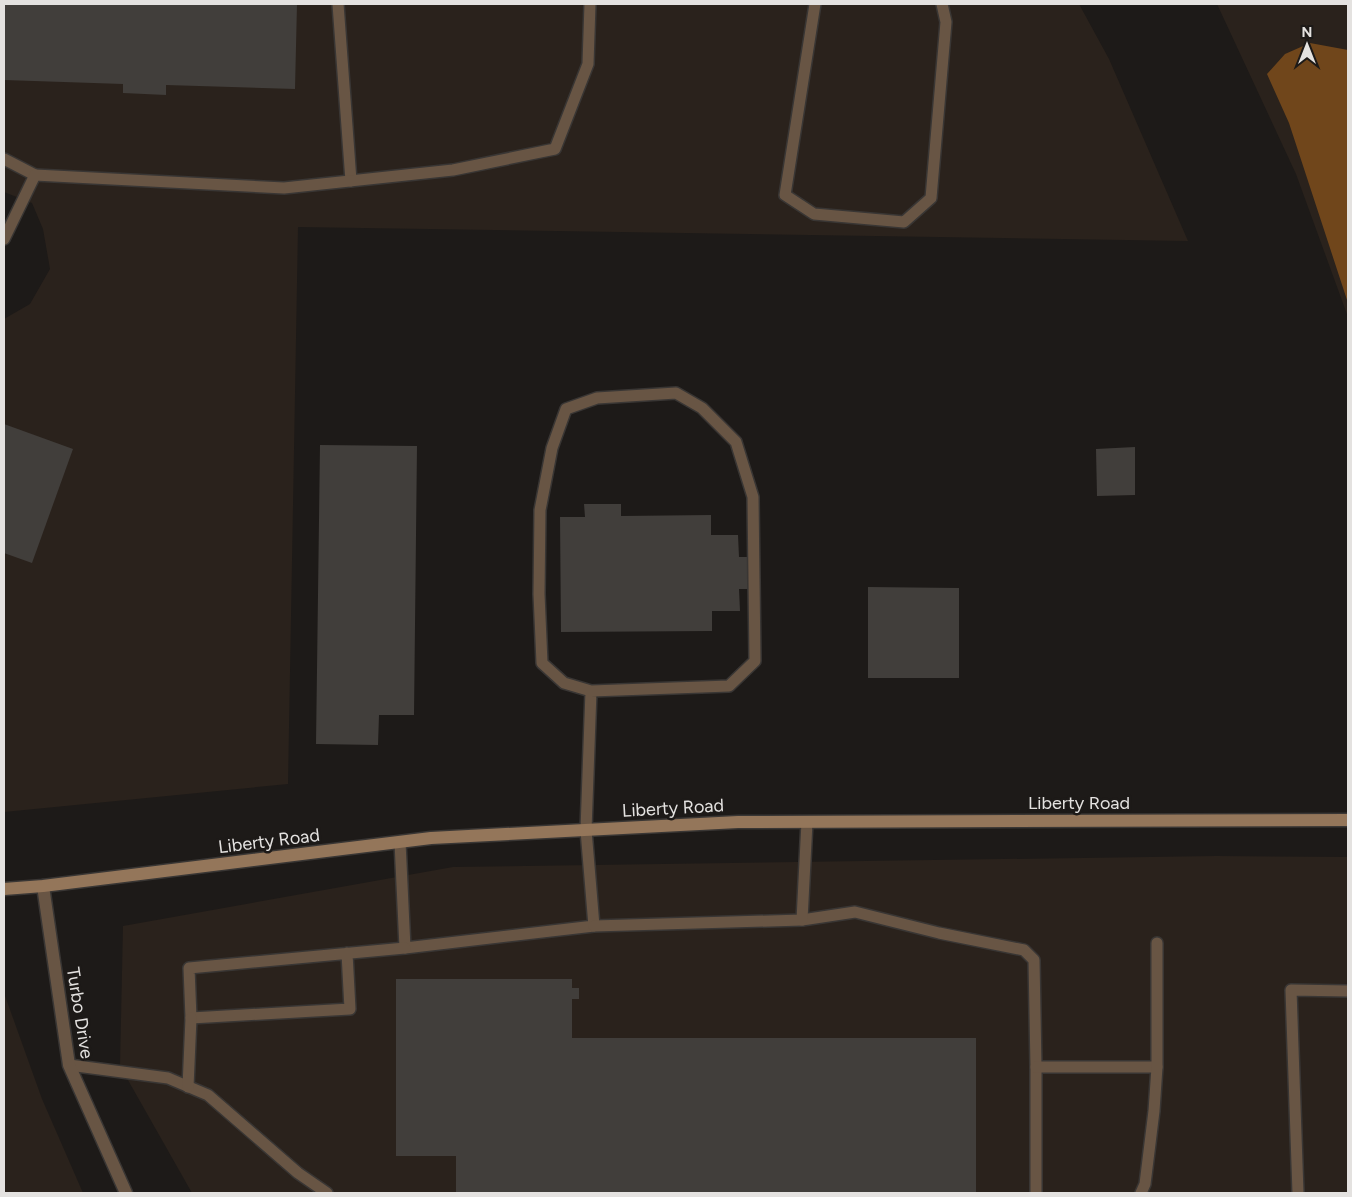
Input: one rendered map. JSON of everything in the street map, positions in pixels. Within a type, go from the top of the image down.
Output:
[{"type":"street","name":"Liberty Road","points":[[4,889],[43,886],[431,838],[738,822],[1348,820]]},
{"type":"street","name":"Turbo Drive","points":[[43,886],[69,1065],[126,1193]]},
{"type":"lane","points":[[338,4],[351,181]]},
{"type":"lane","points":[[4,159],[35,175],[284,188],[453,170],[555,148],[588,64],[590,4]]},
{"type":"lane","points":[[815,4],[785,195],[814,214],[904,222],[931,198],[946,22],[942,4]]},
{"type":"lane","points":[[4,239],[35,175]]},
{"type":"lane","points":[[676,393],[702,408],[736,442],[753,497],[755,661],[729,686],[591,691],[564,683],[542,663],[538,594],[540,510],[552,448],[566,409],[597,398],[676,393]]},
{"type":"lane","points":[[591,691],[586,830],[594,926]]},
{"type":"lane","points":[[802,920],[807,822]]},
{"type":"lane","points":[[400,842],[405,948]]},
{"type":"lane","points":[[188,1087],[191,1018],[189,968],[405,948],[594,926],[802,920],[855,912],[939,933],[1024,950],[1034,960],[1036,1193]]},
{"type":"lane","points":[[1141,1193],[1145,1184],[1154,1111],[1156,942]]},
{"type":"lane","points":[[191,1018],[350,1009],[347,953]]},
{"type":"lane","points":[[1298,1193],[1290,990],[1348,991]]},
{"type":"lane","points":[[69,1065],[168,1078],[208,1094],[298,1173],[327,1193]]},
{"type":"lane","points":[[1036,1067],[1156,1067]]},
{"type":"shaded area","points":[[4,4],[1079,4],[1109,59],[1188,241],[298,227],[288,784],[4,812],[4,319],[30,304],[50,269],[43,229],[32,203],[4,192]]},
{"type":"shaded area","points":[[1217,4],[1348,4],[1348,317],[1296,174]]},
{"type":"shaded area","points":[[1310,43],[1348,50],[1348,303],[1289,123],[1267,74],[1285,54]]},
{"type":"shaded area","points":[[1216,856],[1348,857],[1348,1193],[192,1193],[120,1066],[123,926],[453,867]]},
{"type":"shaded area","points":[[4,993],[42,1099],[83,1193],[4,1193]]},
{"type":"building","points":[[4,4],[297,4],[295,89],[166,85],[166,95],[123,93],[123,84],[4,80]]},
{"type":"building","points":[[4,424],[73,449],[32,563],[4,553]]},
{"type":"building","points":[[320,445],[417,446],[414,715],[379,715],[378,745],[316,744]]},
{"type":"building","points":[[1135,447],[1135,495],[1097,496],[1096,449]]},
{"type":"building","points":[[584,504],[621,504],[621,516],[711,515],[711,535],[738,535],[739,557],[747,557],[748,589],[739,589],[740,611],[712,611],[712,631],[561,632],[560,517],[585,517]]},
{"type":"building","points":[[868,587],[959,588],[959,678],[868,678]]},
{"type":"building","points":[[396,979],[572,979],[572,988],[579,988],[579,999],[572,999],[572,1038],[976,1038],[976,1193],[456,1193],[456,1156],[396,1156]]}]
